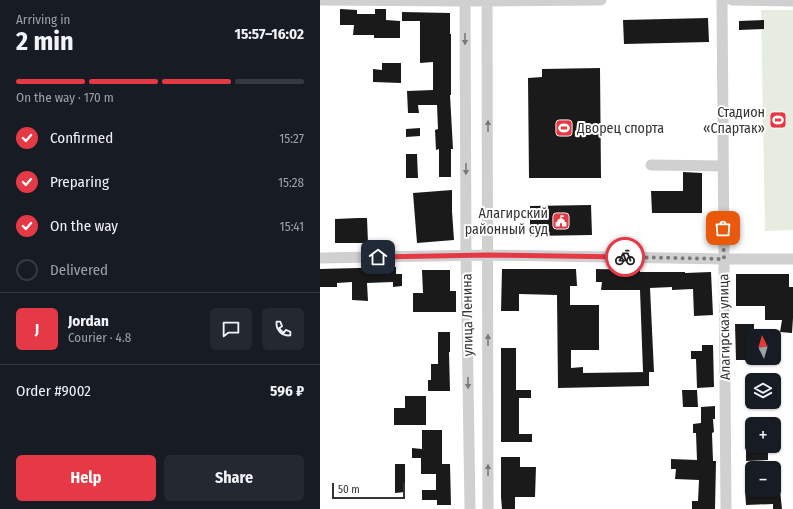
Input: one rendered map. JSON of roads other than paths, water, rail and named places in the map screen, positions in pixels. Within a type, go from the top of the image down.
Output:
[{"type":"street","points":[[320,0],[601,0]]},
{"type":"street","name":"улица Ленина","points":[[487,0],[488,509]]},
{"type":"street","name":"Алагирская улица","points":[[722,0],[726,509]]},
{"type":"street","points":[[732,0],[793,1]]},
{"type":"street","name":"улица Ленина","points":[[465,1],[466,255],[470,509]]},
{"type":"street","points":[[651,166],[723,166]]},
{"type":"street","points":[[320,258],[488,255],[793,259]]},
{"type":"place","name":"Стадион «Спартак»","points":[[778,120]]},
{"type":"place","name":"Дворец спорта","points":[[564,128]]},
{"type":"place","name":"Алагирский районный суд","points":[[561,221]]}]
